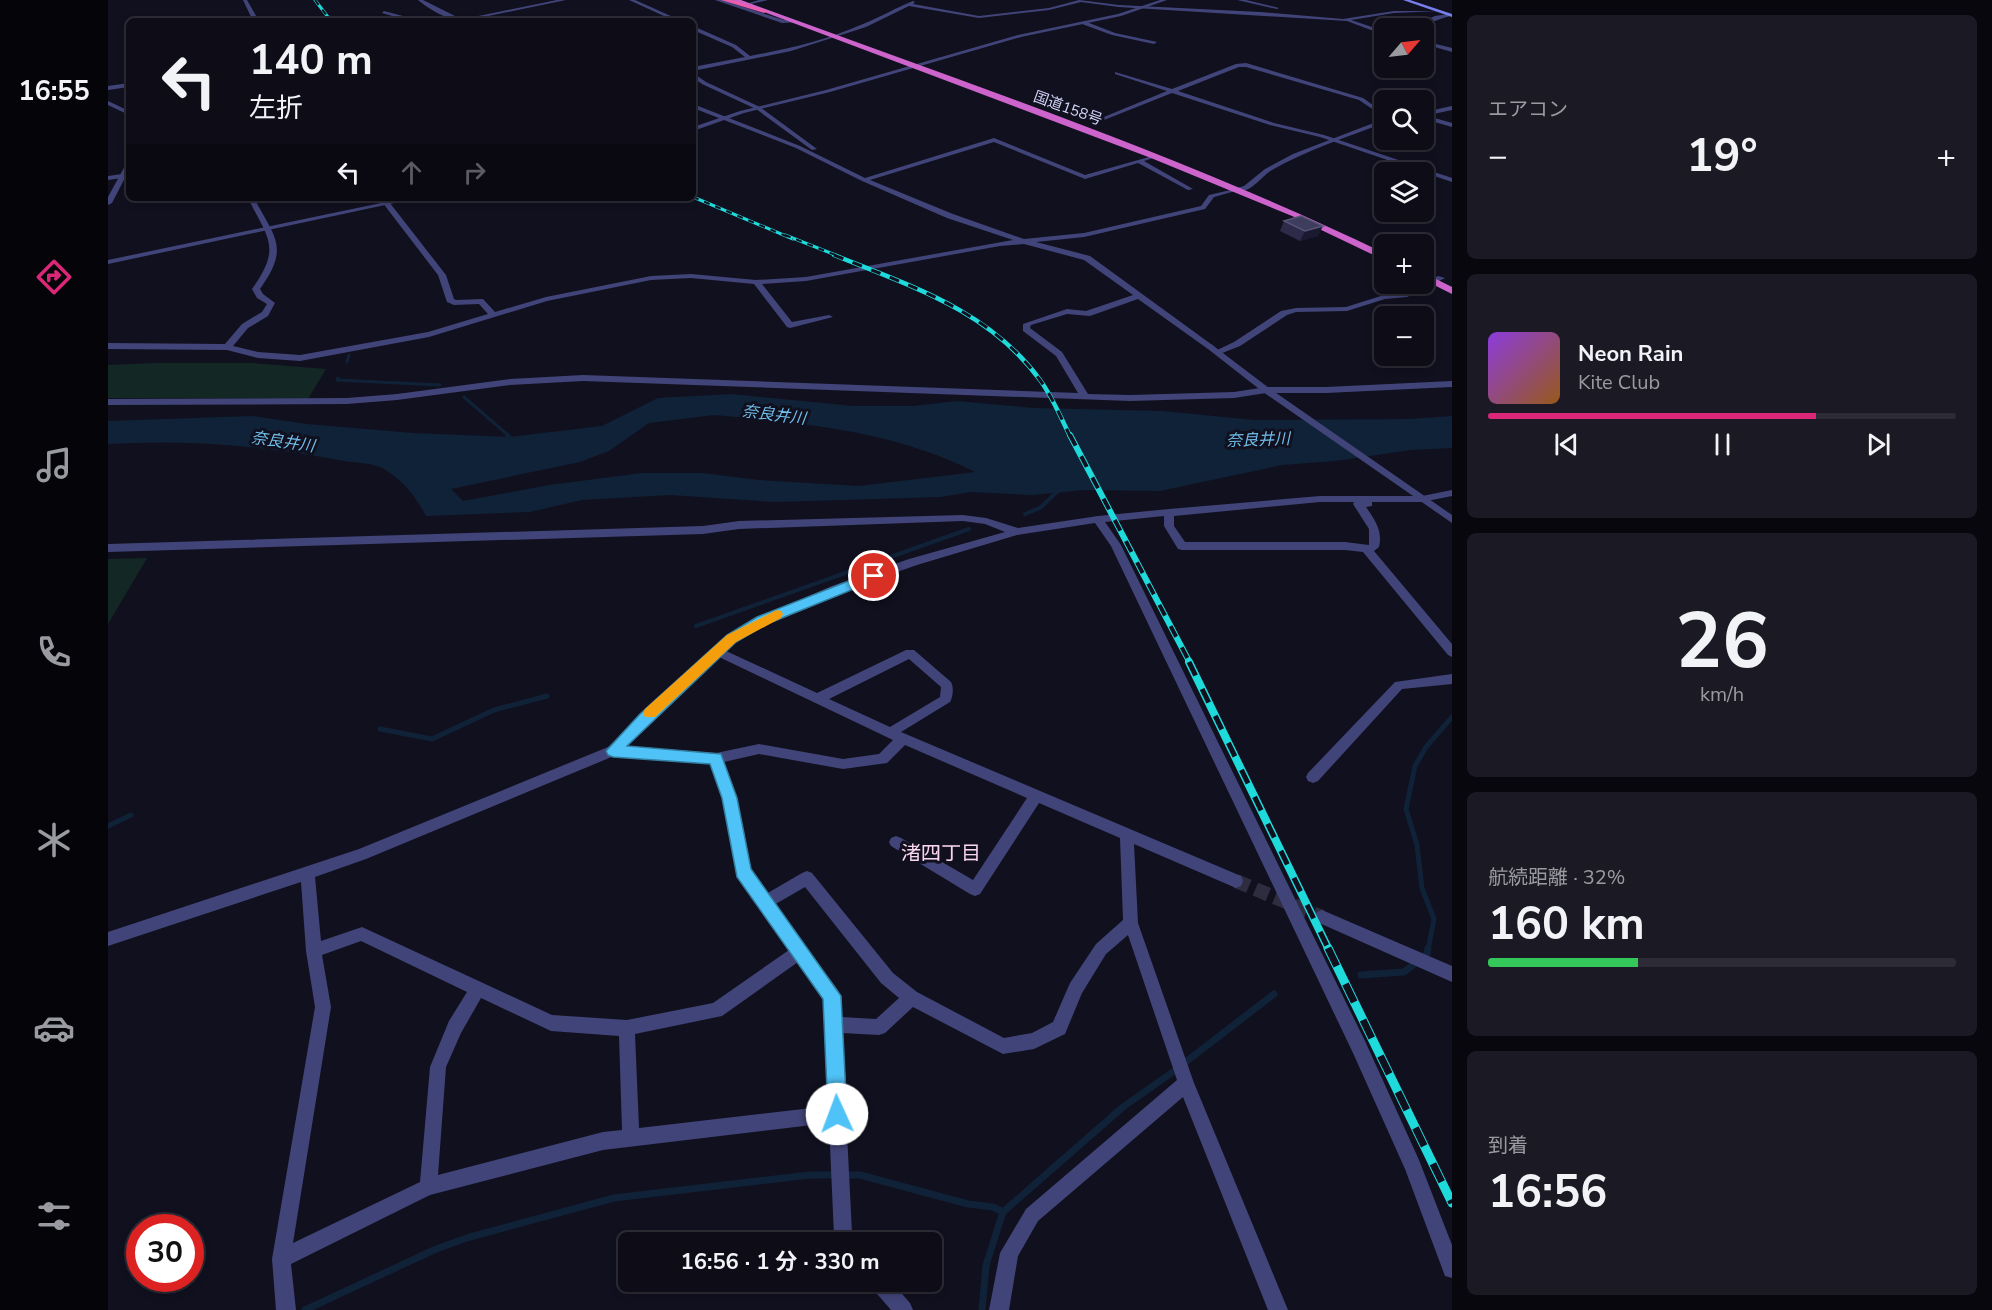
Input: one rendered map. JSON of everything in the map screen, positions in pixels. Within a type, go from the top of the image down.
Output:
[{"type":"highway","points":[[725,0],[764,11]]},
{"type":"highway","name":"国道158号","points":[[735,0],[837,35]]},
{"type":"highway","name":"国道158号","points":[[747,1],[1242,188],[1374,246]]},
{"type":"highway","name":"国道158号","points":[[918,65],[1242,188],[1374,252]]},
{"type":"main road","points":[[1405,0],[1450,15]]},
{"type":"street","points":[[245,0],[254,18]]},
{"type":"street","points":[[420,0],[455,18]]},
{"type":"street","points":[[477,18],[564,0]]},
{"type":"street","points":[[631,0],[672,18]]},
{"type":"street","points":[[717,0],[784,22],[796,22]]},
{"type":"street","points":[[747,1],[766,0]]},
{"type":"street","points":[[696,68],[789,50],[864,26],[917,0]]},
{"type":"street","points":[[696,128],[758,108],[828,91],[1025,34],[1142,8],[1165,0]]},
{"type":"street","points":[[1239,0],[1316,17]]},
{"type":"street","points":[[906,4],[978,17],[1049,9],[1081,1],[1142,8],[1316,17],[1346,20],[1374,30]]},
{"type":"street","points":[[1346,20],[1394,12],[1437,11]]},
{"type":"street","points":[[384,12],[405,18]]},
{"type":"street","points":[[1434,18],[1450,15]]},
{"type":"street","points":[[1084,22],[1114,34],[1154,42]]},
{"type":"street","points":[[696,29],[734,46],[749,57]]},
{"type":"street","points":[[1434,46],[1452,50]]},
{"type":"street","points":[[1102,119],[1238,65],[1246,65],[1361,99],[1374,108]]},
{"type":"street","points":[[1117,73],[1452,180]]},
{"type":"street","points":[[696,77],[758,108],[811,146],[820,157]]},
{"type":"street","points":[[108,88],[126,85]]},
{"type":"street","points":[[108,103],[126,112]]},
{"type":"street","points":[[696,107],[820,157],[864,180],[950,216],[1022,241],[1087,258]]},
{"type":"street","points":[[1434,113],[1452,108]]},
{"type":"street","points":[[1434,119],[1452,125]]},
{"type":"street","points":[[108,346],[227,347],[258,355],[300,358],[429,334],[554,297],[651,278],[690,276],[756,282],[806,279],[1022,241],[1064,239],[1203,208],[1211,196],[1242,188],[1281,161],[1374,125]]},
{"type":"street","points":[[864,180],[994,140],[1085,177],[1154,156]]},
{"type":"street","points":[[1139,161],[1190,189]]},
{"type":"street","points":[[108,178],[126,175]]},
{"type":"street","points":[[108,203],[126,175]]},
{"type":"street","points":[[227,347],[245,326],[265,314],[271,303],[256,292],[256,289],[269,274],[274,261],[274,242],[253,201]]},
{"type":"street","points":[[108,262],[269,229],[385,201],[442,275],[450,300],[454,303],[480,301],[494,315]]},
{"type":"street","points":[[1064,239],[1270,393],[1452,520]]},
{"type":"street","points":[[756,282],[790,325],[828,316]]},
{"type":"street","points":[[1214,350],[1237,344],[1284,313],[1296,310],[1347,309],[1384,297],[1404,295],[1443,284]]},
{"type":"street","points":[[1085,397],[1059,354],[1026,329],[1027,324],[1067,311],[1087,314],[1138,296]]},
{"type":"street","points":[[108,402],[347,401],[397,397],[510,382],[583,378],[1085,397],[1174,398],[1452,384]]},
{"type":"street","points":[[108,939],[361,855],[613,751],[732,638],[762,621],[836,589],[913,562],[1017,532],[1098,519],[1320,499],[1422,499],[1452,493]]},
{"type":"street","points":[[1169,512],[1169,525],[1182,546],[1345,546],[1366,549],[1374,547],[1377,539],[1373,525],[1358,504],[1385,505]]},
{"type":"street","points":[[108,548],[703,530],[739,525],[934,518],[986,521],[1017,532]]},
{"type":"street","points":[[1098,519],[1116,545],[1359,1047],[1413,1166],[1452,1269]]},
{"type":"street","points":[[1366,549],[1452,652]]},
{"type":"street","points":[[716,651],[903,739],[1236,881]]},
{"type":"street","points":[[817,699],[910,653],[947,685],[946,699],[890,733]]},
{"type":"street","points":[[1313,777],[1399,685],[1452,679]]},
{"type":"street","points":[[613,751],[716,758],[759,749],[843,764],[882,759],[903,739]]},
{"type":"street","points":[[716,758],[730,798],[743,872],[832,996],[843,1232]]},
{"type":"street","points":[[896,843],[975,889],[1035,797]]},
{"type":"street","points":[[1127,836],[1131,923],[1186,1083],[1278,1310]]},
{"type":"street","points":[[286,1310],[281,1260],[323,1007],[314,951],[307,872]]},
{"type":"street","points":[[764,903],[807,878],[887,978],[911,998],[1003,1046],[1034,1041],[1059,1028],[1076,988],[1101,949],[1131,923]]},
{"type":"street","points":[[1322,917],[1452,974]]},
{"type":"street","points":[[314,951],[362,934],[551,1023],[627,1028],[716,1010],[799,952]]},
{"type":"street","points":[[428,1187],[438,1068],[455,1027],[478,988]]},
{"type":"street","points":[[834,1025],[879,1027],[911,998]]},
{"type":"street","points":[[627,1028],[632,1137]]},
{"type":"street","points":[[999,1310],[1009,1252],[1032,1215],[1186,1083]]},
{"type":"street","points":[[281,1260],[428,1187],[603,1141],[837,1114]]},
{"type":"street","points":[[888,1292],[903,1310]]},
{"type":"green space","points":[[252,363],[326,369],[308,399],[108,398],[108,365]]},
{"type":"green space","points":[[147,558],[108,624],[108,559]]},
{"type":"water","name":"奈良井川","points":[[731,394],[853,406],[912,406],[957,401],[1034,408],[1163,411],[1254,420],[1410,419],[1452,416],[1452,448],[1411,450],[1335,461],[1282,465],[1160,491],[1084,490],[1033,495],[971,492],[941,497],[775,502],[670,495],[582,500],[530,512],[426,516],[403,484],[391,473],[375,466],[285,451],[226,445],[167,442],[108,444],[108,421],[252,416],[307,424],[413,433],[509,437],[602,426],[658,398]],"holes":[[[714,415],[815,426],[881,438],[944,458],[975,472],[859,486],[759,480],[702,473],[642,473],[549,485],[463,501],[451,489],[580,462],[609,451],[649,423]]]},
{"type":"building","points":[[1301,216],[1323,226],[1305,231],[1284,221]]},
{"type":"waterway","points":[[347,362],[349,355]]},
{"type":"waterway","points":[[338,378],[337,380],[440,385]]},
{"type":"waterway","points":[[464,397],[509,436]]},
{"type":"waterway","points":[[507,435],[514,441]]},
{"type":"waterway","points":[[1025,514],[1040,508],[1059,490]]},
{"type":"waterway","points":[[696,626],[969,529]]},
{"type":"waterway","points":[[380,729],[432,739],[494,710],[547,696]]},
{"type":"waterway","points":[[1428,950],[1434,919],[1422,888],[1417,845],[1406,809],[1415,766],[1426,747],[1452,717]]},
{"type":"waterway","points":[[108,826],[131,815]]},
{"type":"waterway","points":[[1361,975],[1404,972],[1427,954],[1428,948]]},
{"type":"waterway","points":[[1183,1064],[1274,994]]},
{"type":"waterway","points":[[1003,1212],[1123,1107],[1177,1069]]},
{"type":"waterway","points":[[305,1310],[436,1249],[470,1237],[614,1198],[810,1175],[835,1175]]},
{"type":"waterway","points":[[843,1175],[860,1175],[968,1204],[993,1207],[1003,1212]]},
{"type":"waterway","points":[[982,1310],[986,1265],[1003,1212]]},
{"type":"tunnel","points":[[1236,881],[1322,917]]},
{"type":"railway","points":[[315,0],[329,18]]},
{"type":"railway","points":[[696,198],[793,239]]},
{"type":"railway","points":[[785,235],[838,256]]},
{"type":"railway","points":[[834,255],[946,303],[997,335],[1020,356],[1040,380],[1070,436]]},
{"type":"railway","points":[[1070,435],[1190,663]]},
{"type":"railway","points":[[1189,662],[1329,950]]},
{"type":"railway","points":[[1328,948],[1452,1203]]},
{"type":"slow traffic","points":[[650,713],[732,638],[777,614]]},
{"type":"district","name":"渚四丁目","points":[[941,853]]},
{"type":"route","points":[[837,1114],[832,996],[743,872],[730,798],[716,758],[613,751],[645,718],[732,638],[762,621],[836,589],[874,576]]}]
